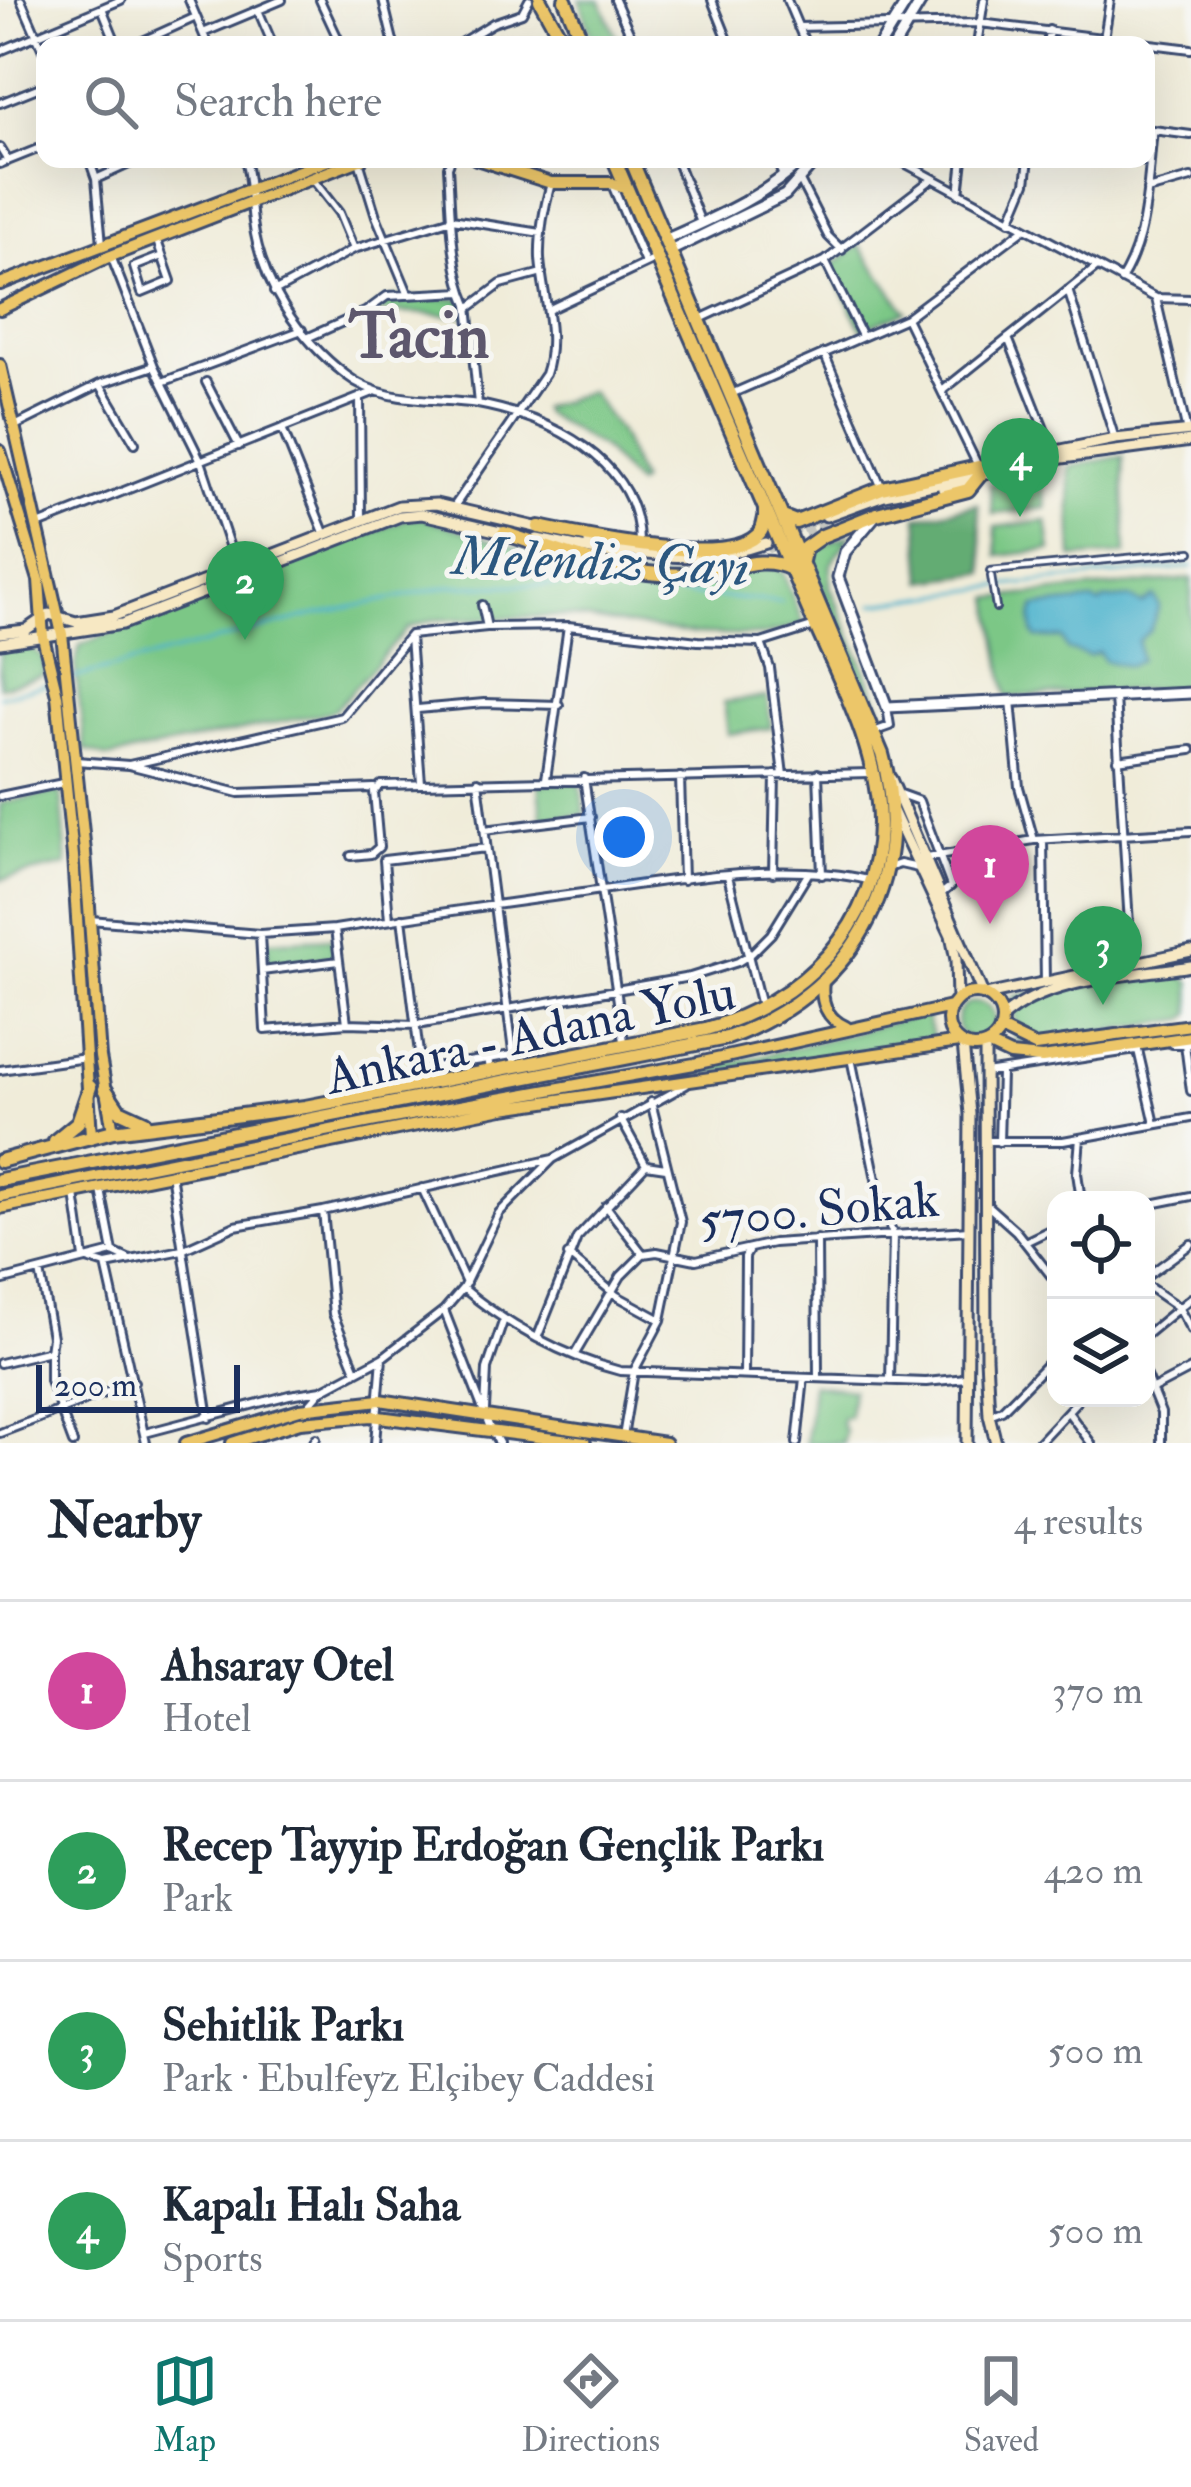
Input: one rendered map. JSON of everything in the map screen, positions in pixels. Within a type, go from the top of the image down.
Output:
[{"type":"highway","points":[[540,0],[562,36]]},
{"type":"highway","points":[[550,0],[564,36]]},
{"type":"highway","points":[[569,0],[582,36]]},
{"type":"highway","name":"Ankara - Adana Yolu","points":[[0,1161],[91,1135],[305,1107],[513,1061],[706,1029],[762,1009],[796,988],[832,952],[855,917],[870,880],[879,824],[880,772],[873,732],[766,511],[659,254],[618,168]]},
{"type":"highway","name":"Ankara - Adana Yolu","points":[[0,1180],[99,1176],[118,1159],[710,1042],[769,1021],[823,981],[860,936],[888,868],[893,810],[815,626],[783,517],[699,320],[659,254],[639,168]]},
{"type":"highway","points":[[504,533],[578,559],[640,572],[702,574],[763,560],[796,566],[823,522],[882,488],[979,471]]},
{"type":"highway","points":[[783,517],[823,522],[877,514],[968,490],[979,471]]},
{"type":"highway","points":[[538,527],[639,546],[695,550],[748,540],[760,533],[766,511]]},
{"type":"highway","points":[[44,1148],[78,1122],[90,1087]]},
{"type":"highway","points":[[105,1089],[127,1116],[158,1125]]},
{"type":"highway","points":[[113,1131],[123,1148],[118,1159]]},
{"type":"highway","points":[[91,1135],[90,1154],[99,1176]]},
{"type":"main road","points":[[0,284],[305,168]]},
{"type":"main road","points":[[0,309],[112,256],[339,168]]},
{"type":"main road","points":[[504,168],[550,183],[611,183],[627,189]]},
{"type":"main road","points":[[597,183],[613,168]]},
{"type":"main road","points":[[0,365],[62,634],[58,664],[76,761],[90,920],[91,1135]]},
{"type":"main road","points":[[823,522],[955,486],[979,471],[1053,452],[1115,440],[1190,435]]},
{"type":"main road","points":[[979,471],[1190,435]]},
{"type":"main road","points":[[0,451],[39,580],[43,638],[58,664]]},
{"type":"main road","points":[[0,633],[26,630],[40,616],[76,622],[114,616],[399,506],[436,504],[668,558],[724,556],[766,546],[724,562],[666,564],[422,514],[400,516],[122,624],[0,643]]},
{"type":"main road","points":[[63,693],[66,782],[93,1057],[113,1131]]},
{"type":"main road","points":[[853,716],[876,759],[893,810],[941,894],[984,995],[998,1007],[1001,1023],[1035,1046],[1191,1025]]},
{"type":"main road","points":[[880,772],[897,793],[951,935],[956,960],[948,1023],[961,1043],[970,1114],[967,1443]]},
{"type":"main road","points":[[0,1208],[74,1188],[99,1176],[694,1064],[954,1004],[969,994],[984,995],[1191,951]]},
{"type":"main road","points":[[996,1443],[989,1415],[986,1044],[1020,1001],[1043,991],[1191,966]]},
{"type":"main road","points":[[823,981],[823,1003],[829,1015],[849,1028]]},
{"type":"main road","points":[[99,1176],[171,1173],[503,1108],[850,1055],[961,1043],[1042,1058],[1189,1042]]},
{"type":"main road","points":[[0,1196],[74,1188]]},
{"type":"main road","points":[[186,1443],[307,1408],[380,1400],[665,1443]]},
{"type":"main road","points":[[232,1443],[300,1422],[380,1416],[585,1443]]},
{"type":"street","points":[[21,0],[37,36],[121,0]]},
{"type":"street","points":[[189,0],[204,36]]},
{"type":"street","points":[[203,33],[283,0]]},
{"type":"street","points":[[320,0],[336,36]]},
{"type":"street","points":[[382,0],[392,36]]},
{"type":"street","points":[[476,35],[522,13],[529,0]]},
{"type":"street","points":[[615,0],[630,36]]},
{"type":"street","points":[[712,0],[726,36]]},
{"type":"street","points":[[787,0],[802,36]]},
{"type":"street","points":[[886,36],[908,0]]},
{"type":"street","points":[[900,36],[922,0]]},
{"type":"street","points":[[978,36],[984,0]]},
{"type":"street","points":[[1105,36],[1110,0]]},
{"type":"street","points":[[102,8],[113,36]]},
{"type":"street","points":[[258,10],[269,36]]},
{"type":"street","points":[[154,36],[196,17]]},
{"type":"street","points":[[798,26],[980,23],[1082,36]]},
{"type":"street","points":[[1048,36],[1049,30]]},
{"type":"street","points":[[0,51],[36,36]]},
{"type":"street","points":[[1155,45],[1191,49]]},
{"type":"street","points":[[0,104],[36,89]]},
{"type":"street","points":[[1155,130],[1191,135]]},
{"type":"street","points":[[0,148],[4,162],[36,150]]},
{"type":"street","points":[[92,168],[103,245]]},
{"type":"street","points":[[96,178],[119,168]]},
{"type":"street","points":[[247,168],[262,265],[274,292],[345,375],[376,391],[424,401],[478,404],[517,415],[578,442],[609,468],[629,495],[639,546]]},
{"type":"street","points":[[363,168],[408,292]]},
{"type":"street","points":[[451,168],[452,219],[462,292],[469,308],[478,404]]},
{"type":"street","points":[[680,168],[702,224]]},
{"type":"street","points":[[780,168],[784,178]]},
{"type":"street","points":[[659,254],[702,224],[748,202],[794,168]]},
{"type":"street","points":[[548,310],[773,202],[810,168]]},
{"type":"street","points":[[913,168],[1156,298],[1191,299]]},
{"type":"street","points":[[959,194],[962,168]]},
{"type":"street","points":[[1010,221],[1028,168]]},
{"type":"street","points":[[1120,280],[1139,244],[1149,168]]},
{"type":"street","points":[[1147,190],[1191,178]]},
{"type":"street","points":[[311,179],[339,213],[354,249]]},
{"type":"street","points":[[699,320],[825,261],[932,179]]},
{"type":"street","points":[[800,181],[828,236],[842,250]]},
{"type":"street","points":[[453,508],[545,374],[551,357],[541,233],[550,183]]},
{"type":"street","points":[[611,183],[659,254]]},
{"type":"street","points":[[274,292],[354,249],[452,219],[541,233]]},
{"type":"street","points":[[731,394],[906,318],[1024,229]]},
{"type":"street","points":[[156,238],[171,281],[142,293],[134,267],[162,256]]},
{"type":"street","points":[[112,256],[154,366],[201,461],[236,568]]},
{"type":"street","points":[[825,261],[862,336]]},
{"type":"street","points":[[942,391],[1096,268]]},
{"type":"street","points":[[469,308],[501,284],[542,273]]},
{"type":"street","points":[[1068,290],[1115,440]]},
{"type":"street","points":[[309,338],[365,313],[387,296],[462,292]]},
{"type":"street","points":[[1156,298],[1190,435]]},
{"type":"street","points":[[906,318],[979,471]]},
{"type":"street","points":[[164,381],[302,330]]},
{"type":"street","points":[[1008,338],[1053,452]]},
{"type":"street","points":[[824,353],[882,488]]},
{"type":"street","points":[[14,427],[100,384],[154,366]]},
{"type":"street","points":[[206,382],[238,446]]},
{"type":"street","points":[[100,384],[135,443]]},
{"type":"street","points":[[34,526],[376,391]]},
{"type":"street","points":[[360,397],[361,520]]},
{"type":"street","points":[[283,428],[325,536]]},
{"type":"street","points":[[873,732],[890,726],[887,707],[838,577],[845,552],[877,514]]},
{"type":"street","points":[[996,608],[990,573],[1191,552]]},
{"type":"street","points":[[482,605],[487,627]]},
{"type":"street","points":[[129,765],[341,717],[410,635],[487,627],[568,626],[761,643],[815,626]]},
{"type":"street","points":[[546,779],[568,626]]},
{"type":"street","points":[[410,635],[421,783]]},
{"type":"street","points":[[761,643],[770,668],[779,775],[773,874]]},
{"type":"street","points":[[887,707],[1191,693]]},
{"type":"street","points":[[1115,695],[1131,957]]},
{"type":"street","points":[[1011,700],[1019,788],[1039,840],[1045,983]]},
{"type":"street","points":[[418,709],[484,703],[559,705]]},
{"type":"street","points":[[1117,760],[1191,750]]},
{"type":"street","points":[[76,761],[129,765],[239,793],[478,781],[880,772]]},
{"type":"street","points":[[818,773],[822,875]]},
{"type":"street","points":[[680,777],[683,880]]},
{"type":"street","points":[[584,778],[625,1045]]},
{"type":"street","points":[[478,781],[513,1061]]},
{"type":"street","points":[[0,796],[66,782]]},
{"type":"street","points":[[351,856],[379,848],[376,788]]},
{"type":"street","points":[[897,793],[919,801],[951,886],[941,894]]},
{"type":"street","points":[[484,830],[590,818]]},
{"type":"street","points":[[888,868],[1039,840],[1191,830]]},
{"type":"street","points":[[389,920],[384,860],[486,848]]},
{"type":"street","points":[[260,934],[266,1030],[347,1023],[417,1025],[616,992],[690,976],[746,957],[772,934],[808,874]]},
{"type":"street","points":[[90,920],[260,934],[335,929],[728,876],[808,874],[870,880]]},
{"type":"street","points":[[728,876],[762,1009]]},
{"type":"street","points":[[402,918],[421,1070],[489,1066]]},
{"type":"street","points":[[335,929],[347,1023]]},
{"type":"street","points":[[262,970],[339,961]]},
{"type":"street","points":[[985,1073],[1189,1042],[1191,1091]]},
{"type":"street","points":[[1138,1050],[1154,1124]]},
{"type":"street","points":[[850,1055],[882,1208],[892,1234],[890,1381]]},
{"type":"street","points":[[0,1070],[93,1057]]},
{"type":"street","points":[[999,1142],[1001,1072]]},
{"type":"street","points":[[307,1408],[322,1390],[382,1358],[444,1310],[464,1285],[499,1213],[553,1159],[700,1078]]},
{"type":"street","points":[[622,1437],[634,1371],[661,1320],[681,1222],[651,1102]]},
{"type":"street","points":[[620,1118],[646,1165]]},
{"type":"street","points":[[985,1141],[1080,1138],[1191,1118]]},
{"type":"street","points":[[1080,1138],[1080,1191]]},
{"type":"street","points":[[84,1258],[106,1265],[182,1250],[235,1226],[553,1159]]},
{"type":"street","points":[[646,1165],[668,1167]]},
{"type":"street","points":[[538,1336],[568,1255],[646,1165]]},
{"type":"street","points":[[171,1173],[209,1418]]},
{"type":"street","points":[[99,1176],[113,1252]]},
{"type":"street","points":[[74,1188],[84,1258]]},
{"type":"street","points":[[422,1188],[464,1285],[503,1322],[610,1369],[890,1381],[969,1378]]},
{"type":"street","points":[[1155,1203],[1191,1196]]},
{"type":"street","points":[[985,1204],[1047,1270]]},
{"type":"street","points":[[575,1355],[621,1276],[643,1254],[606,1206]]},
{"type":"street","points":[[323,1211],[334,1314],[356,1370]]},
{"type":"street","name":"5700. Sokak","points":[[643,1254],[711,1259],[817,1239],[969,1230]]},
{"type":"street","points":[[1025,1242],[1047,1232]]},
{"type":"street","points":[[817,1239],[818,1378]]},
{"type":"street","points":[[1155,1274],[1191,1244]]},
{"type":"street","points":[[744,1375],[745,1257],[750,1249]]},
{"type":"street","points":[[0,1281],[113,1252],[131,1260]]},
{"type":"street","points":[[568,1255],[611,1292],[661,1320]]},
{"type":"street","points":[[106,1265],[146,1443]]},
{"type":"street","points":[[40,1270],[52,1336],[50,1381],[73,1443]]},
{"type":"street","points":[[1155,1288],[1178,1306],[1191,1330]]},
{"type":"street","points":[[1155,1327],[1191,1298]]},
{"type":"street","points":[[444,1310],[500,1443]]},
{"type":"street","points":[[484,1414],[487,1369],[503,1322]]},
{"type":"street","points":[[0,1363],[50,1351]]},
{"type":"street","points":[[376,1443],[382,1358]]},
{"type":"street","points":[[989,1415],[1003,1410],[1047,1364]]},
{"type":"street","points":[[1155,1388],[1191,1369]]},
{"type":"street","points":[[797,1443],[804,1378]]},
{"type":"street","points":[[0,1433],[134,1382]]},
{"type":"street","points":[[145,1433],[322,1390]]},
{"type":"street","points":[[1155,1395],[1161,1413],[1161,1443]]},
{"type":"street","points":[[1038,1443],[1071,1407]]},
{"type":"street","points":[[1067,1411],[1091,1443]]},
{"type":"green space","points":[[580,0],[600,0],[616,36],[591,36]]},
{"type":"green space","points":[[859,245],[906,311],[862,329],[830,267]]},
{"type":"green space","points":[[395,297],[462,299],[464,316],[375,311]]},
{"type":"green space","points":[[590,391],[620,434],[640,482],[636,485],[602,448],[543,413],[541,408]]},
{"type":"green space","points":[[1123,456],[1126,554],[1073,558],[1069,467]]},
{"type":"green space","points":[[1042,478],[1046,508],[993,514],[990,484]]},
{"type":"green space","points":[[978,504],[985,573],[923,581],[918,517]]},
{"type":"green space","points":[[409,518],[424,518],[561,561],[631,576],[702,580],[775,567],[783,573],[804,624],[762,636],[693,634],[564,616],[432,620],[408,628],[334,711],[108,758],[85,750],[75,666],[80,645]]},
{"type":"green space","points":[[1047,521],[1051,550],[998,556],[995,527]]},
{"type":"green space","points":[[850,535],[831,564],[830,586],[886,719],[878,722],[812,566],[820,549]]},
{"type":"green space","points":[[1191,579],[1191,687],[1007,697],[991,598]]},
{"type":"green space","points":[[26,646],[43,657],[45,675],[0,687],[0,649]]},
{"type":"green space","points":[[767,697],[771,728],[728,734],[724,702]]},
{"type":"green space","points":[[580,782],[585,814],[542,819],[539,784]]},
{"type":"green space","points":[[61,792],[67,865],[0,880],[0,803]]},
{"type":"green space","points":[[331,938],[334,957],[268,965],[267,941]]},
{"type":"green space","points":[[1174,969],[1191,982],[1191,1014],[1186,1019],[1016,1041],[1014,996]]},
{"type":"green space","points":[[976,1002],[989,1008],[995,1021],[989,1034],[976,1040],[963,1034],[957,1021],[963,1008]]},
{"type":"green space","points":[[926,1014],[933,1040],[635,1084],[634,1079],[761,1056]]},
{"type":"green space","points":[[812,1384],[852,1389],[849,1417],[843,1417],[841,1424],[843,1443],[806,1443]]},
{"type":"water","points":[[1154,596],[1159,606],[1150,630],[1138,641],[1140,660],[1129,666],[1104,661],[1099,652],[1089,656],[1067,649],[1062,638],[1036,638],[1033,631],[1036,607],[1130,598],[1142,604]]},
{"type":"waterway","name":"Melendiz Çayı","points":[[874,604],[1191,567]]},
{"type":"waterway","name":"Melendiz Çayı","points":[[70,679],[314,615],[451,586],[558,585],[782,602]]},
{"type":"waterway","name":"Melendiz Çayı","points":[[0,696],[49,684]]},
{"type":"tunnel","points":[[766,543],[826,516]]},
{"type":"tunnel","points":[[767,549],[829,522]]},
{"type":"place","name":"Kapalı Halı Saha","points":[[1020,517]]},
{"type":"place","name":"Recep Tayyip Erdoğan Gençlik Parkı","points":[[245,640]]},
{"type":"place","name":"Ahsaray Otel","points":[[990,924]]},
{"type":"place","name":"Sehitlik Parkı","points":[[1103,1005]]},
{"type":"district","name":"Tacin","points":[[419,335]]}]
